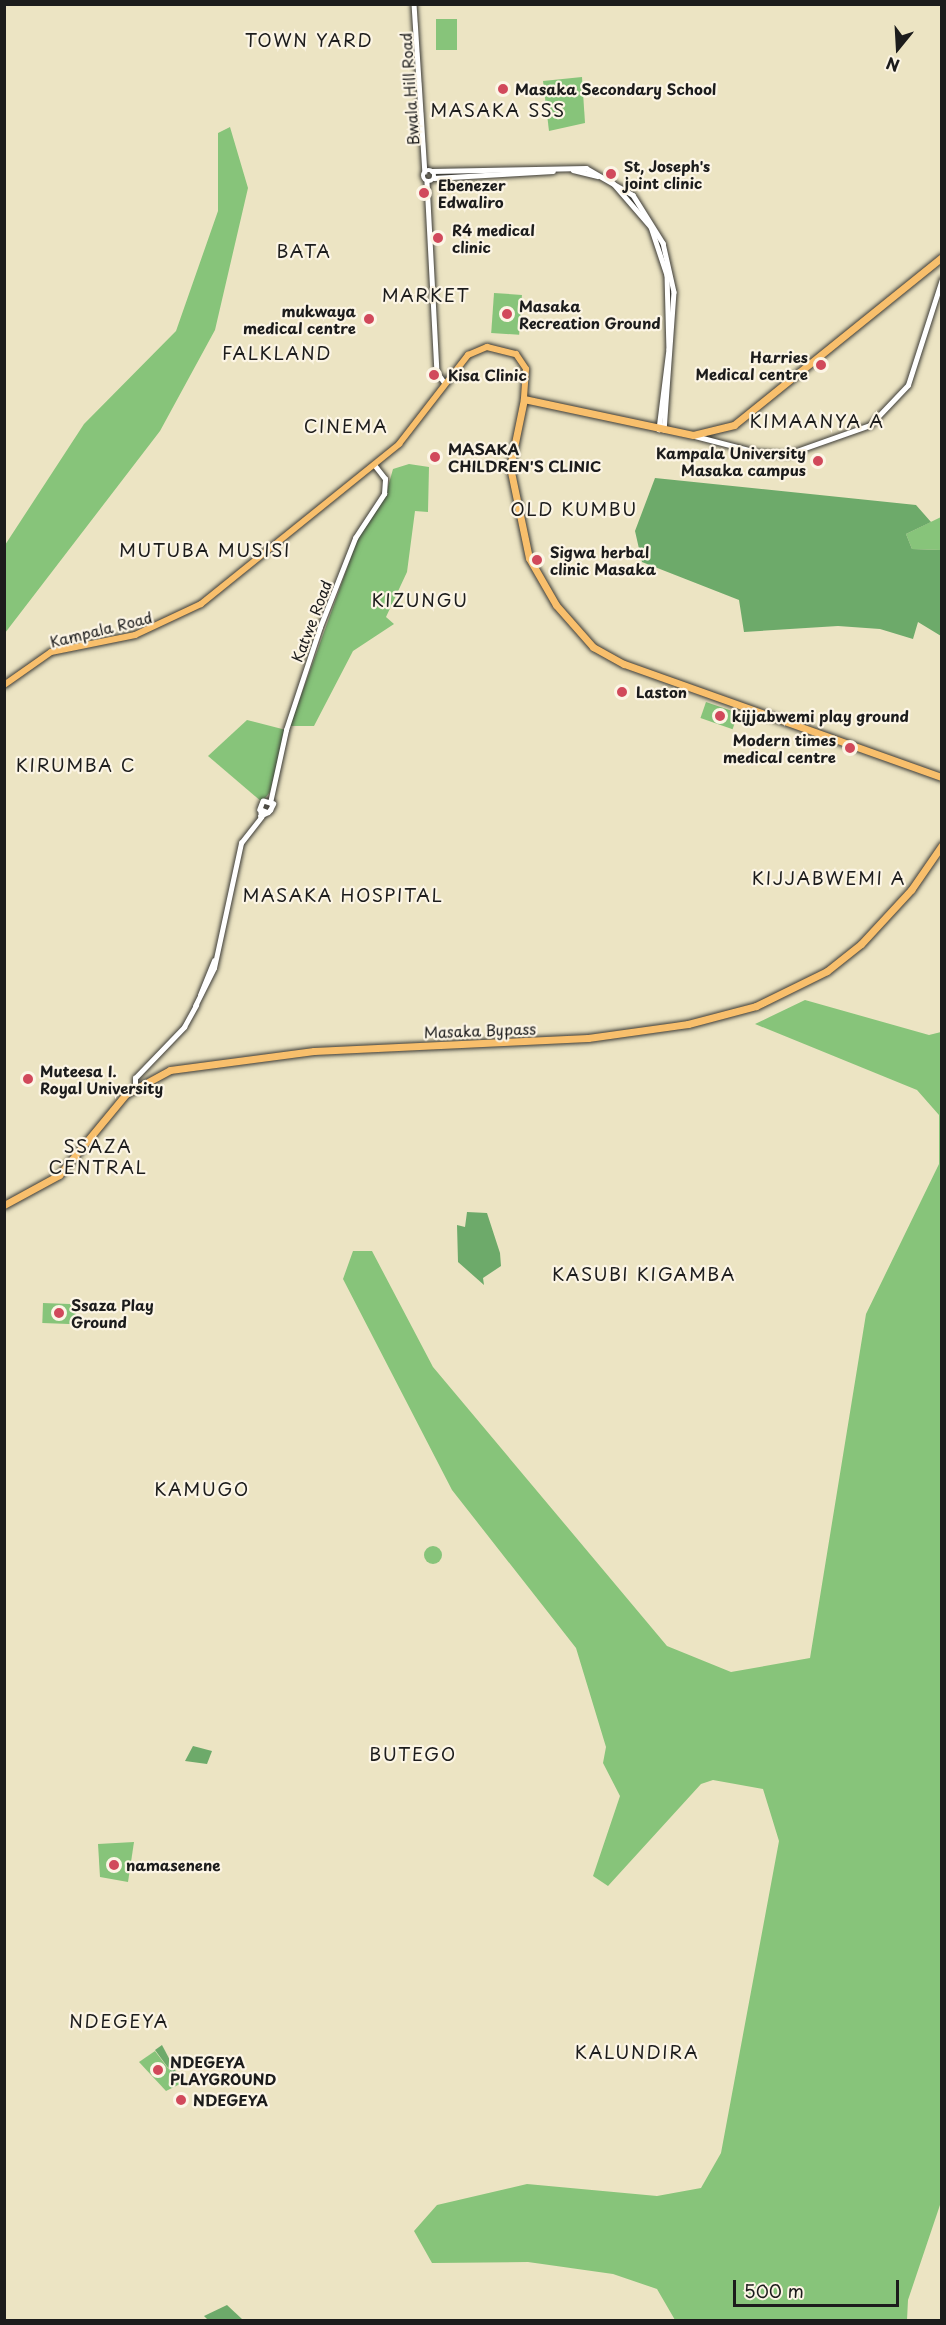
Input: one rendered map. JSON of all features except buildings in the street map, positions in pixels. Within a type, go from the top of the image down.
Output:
[{"type":"highway","points":[[942,257],[746,418],[719,432],[693,435],[523,402],[510,467],[522,534],[544,587],[578,635],[624,664],[942,777]]},
{"type":"highway","name":"Masaka Bypass","points":[[4,1204],[70,1166],[135,1088],[170,1070],[203,1064],[336,1049],[588,1038],[687,1024],[756,1006],[827,971],[861,944],[911,890],[942,845]]},
{"type":"main road","name":"Kampala Road","points":[[4,685],[56,650],[131,636],[179,618],[292,534],[374,465],[406,437],[445,381],[462,363],[487,349],[507,349],[521,358],[525,387],[523,402]]},
{"type":"street","name":"Bwala Hill Road","points":[[414,4],[426,161],[429,171]]},
{"type":"street","points":[[429,171],[586,168],[633,195],[660,236],[674,292],[662,429]]},
{"type":"street","points":[[427,182],[434,179],[572,170],[607,180],[629,197],[659,244],[670,290],[662,429]]},
{"type":"street","points":[[429,171],[434,179],[430,196]]},
{"type":"street","points":[[429,171],[427,182],[430,196],[437,372],[445,381]]},
{"type":"street","points":[[693,435],[757,452],[788,454],[870,425],[908,386],[942,279]]},
{"type":"street","name":"Katwe Road","points":[[270,803],[269,796],[320,627],[355,538],[384,494],[385,479],[374,465]]},
{"type":"street","points":[[260,816],[263,801],[269,796]]},
{"type":"street","points":[[135,1088],[135,1078],[184,1027],[195,1006],[216,958],[238,852],[260,816],[267,812],[270,803],[263,801]]},
{"type":"street","points":[[260,809],[267,812]]},
{"type":"green space","points":[[436,19],[457,19],[457,50],[436,50]]},
{"type":"green space","points":[[582,77],[585,123],[549,131],[543,81]]},
{"type":"green space","points":[[230,127],[248,188],[215,330],[160,431],[5,633],[5,545],[84,424],[176,331],[218,211],[218,133]]},
{"type":"green space","name":"Masaka Recreation Ground","points":[[494,293],[522,295],[519,335],[491,333]]},
{"type":"green space","points":[[409,464],[429,467],[428,512],[415,511],[407,572],[386,617],[394,624],[353,651],[314,726],[290,726],[362,527],[386,494],[393,469]]},
{"type":"green space","points":[[655,478],[916,505],[931,522],[906,534],[912,549],[941,550],[941,636],[918,622],[913,639],[880,629],[838,626],[744,632],[739,600],[642,562],[635,531]]},
{"type":"green space","points":[[941,517],[941,550],[912,549],[906,534]]},
{"type":"green space","name":"kijjabwemi play ground","points":[[706,702],[738,713],[733,729],[700,718]]},
{"type":"green space","points":[[247,720],[286,730],[270,792],[262,802],[208,756]]},
{"type":"green space","points":[[805,1000],[929,1035],[941,1032],[941,2202],[908,2300],[907,2320],[675,2320],[657,2289],[613,2274],[528,2262],[432,2263],[414,2231],[437,2205],[527,2184],[657,2196],[701,2188],[721,2153],[779,1841],[763,1789],[713,1780],[701,1784],[608,1886],[593,1876],[620,1796],[603,1763],[606,1747],[576,1648],[452,1490],[343,1279],[353,1251],[372,1251],[433,1367],[667,1646],[731,1672],[810,1658],[866,1314],[939,1164],[939,1115],[917,1090],[755,1024]]},
{"type":"green space","points":[[467,1212],[487,1213],[500,1253],[501,1266],[483,1278],[484,1285],[458,1262],[457,1225],[465,1227]]},
{"type":"green space","name":"Ssaza Play Ground","points":[[43,1303],[76,1304],[75,1324],[42,1323]]},
{"type":"green space","points":[[433,1546],[439,1549],[442,1555],[439,1561],[433,1564],[427,1561],[424,1555],[427,1549]]},
{"type":"green space","points":[[193,1746],[212,1751],[207,1764],[185,1761]]},
{"type":"green space","name":"namasenene","points":[[134,1842],[128,1882],[100,1877],[98,1844]]},
{"type":"green space","points":[[162,2045],[182,2083],[180,2084],[155,2050]]},
{"type":"green space","name":"NDEGEYA PLAYGROUND","points":[[155,2051],[180,2084],[166,2091],[139,2062]]},
{"type":"green space","points":[[227,2305],[243,2320],[208,2320],[204,2316]]},
{"type":"place","name":"Masaka Secondary School","points":[[503,89]]},
{"type":"place","name":"St, Joseph's joint clinic","points":[[611,174]]},
{"type":"place","name":"Ebenezer Edwaliro","points":[[424,193]]},
{"type":"place","name":"R4 medical clinic","points":[[438,238]]},
{"type":"place","name":"Masaka Recreation Ground","points":[[507,314]]},
{"type":"place","name":"mukwaya medical centre","points":[[369,319]]},
{"type":"place","name":"Harries Medical centre","points":[[821,365]]},
{"type":"place","name":"Kisa Clinic","points":[[434,375]]},
{"type":"place","name":"MASAKA CHILDREN'S CLINIC","points":[[435,457]]},
{"type":"place","name":"Kampala University Masaka campus","points":[[818,461]]},
{"type":"place","name":"Sigwa herbal clinic Masaka","points":[[537,560]]},
{"type":"place","name":"Laston","points":[[622,692]]},
{"type":"place","name":"kijjabwemi play ground","points":[[720,716]]},
{"type":"place","name":"Modern times medical centre","points":[[850,748]]},
{"type":"place","name":"Muteesa I. Royal University","points":[[28,1079]]},
{"type":"place","name":"Ssaza Play Ground","points":[[59,1313]]},
{"type":"place","name":"namasenene","points":[[114,1865]]},
{"type":"place","name":"NDEGEYA PLAYGROUND","points":[[158,2070]]},
{"type":"place","name":"NDEGEYA","points":[[181,2100]]},
{"type":"district","name":"TOWN YARD","points":[[309,40]]},
{"type":"district","name":"MASAKA SSS","points":[[498,110]]},
{"type":"district","name":"BATA","points":[[304,251]]},
{"type":"district","name":"MARKET","points":[[426,295]]},
{"type":"district","name":"FALKLAND","points":[[277,353]]},
{"type":"district","name":"KIMAANYA A","points":[[817,421]]},
{"type":"district","name":"CINEMA","points":[[346,426]]},
{"type":"district","name":"OLD KUMBU","points":[[574,509]]},
{"type":"district","name":"MUTUBA MUSISI","points":[[205,550]]},
{"type":"district","name":"KIZUNGU","points":[[420,600]]},
{"type":"district","name":"KIRUMBA C","points":[[76,765]]},
{"type":"district","name":"KIJJABWEMI A","points":[[829,878]]},
{"type":"district","name":"MASAKA HOSPITAL","points":[[343,895]]},
{"type":"district","name":"SSAZA CENTRAL","points":[[98,1157]]},
{"type":"district","name":"KASUBI KIGAMBA","points":[[644,1274]]},
{"type":"district","name":"KAMUGO","points":[[202,1489]]},
{"type":"district","name":"BUTEGO","points":[[413,1754]]},
{"type":"district","name":"NDEGEYA","points":[[119,2021]]},
{"type":"district","name":"KALUNDIRA","points":[[637,2052]]}]
